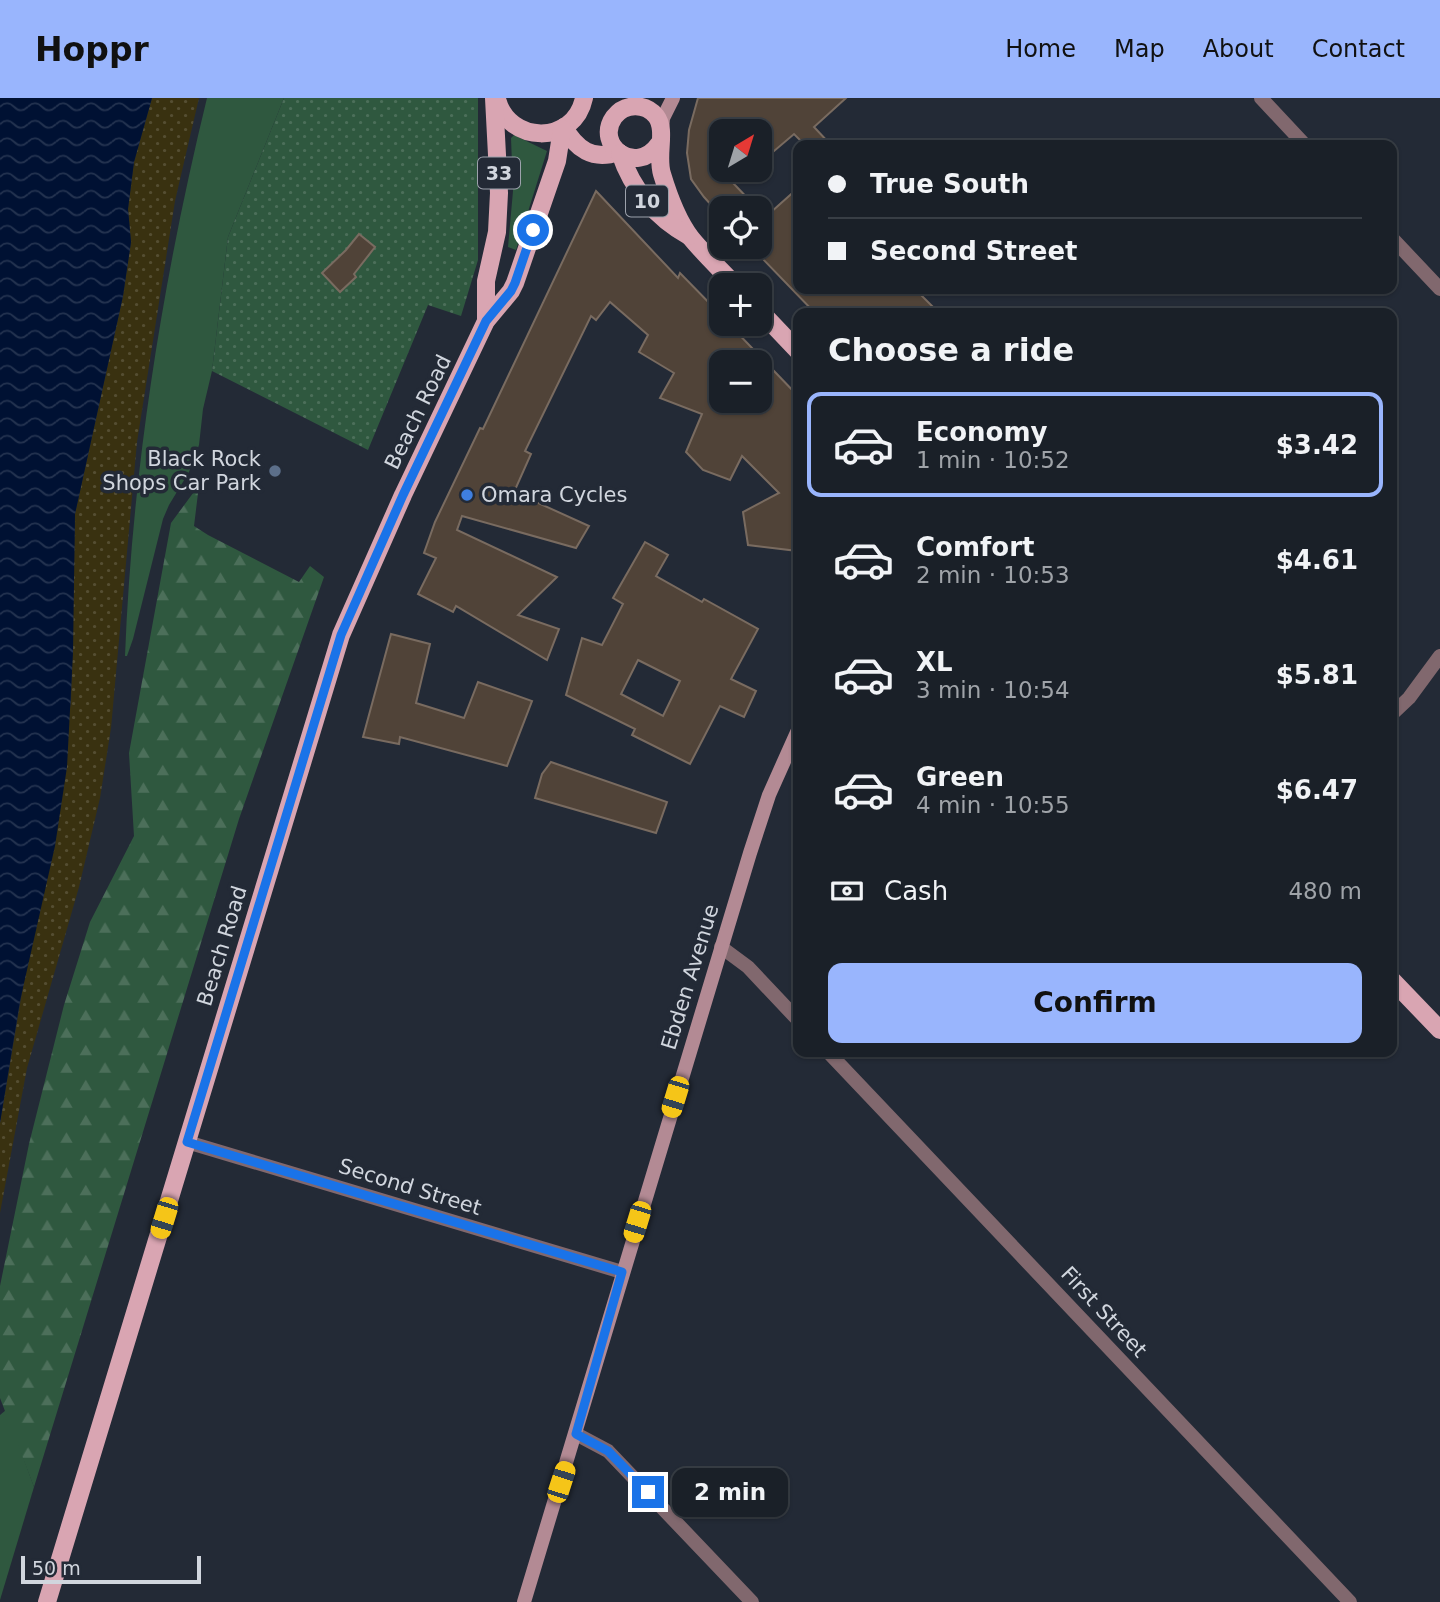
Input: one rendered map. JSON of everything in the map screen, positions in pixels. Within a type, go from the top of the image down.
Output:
[{"type":"main road","name":"Beach Road","points":[[495,98],[505,117],[520,130],[539,134],[563,128],[576,117],[584,98]]},
{"type":"main road","name":"Beach Road","points":[[486,321],[486,281],[496,232],[499,193],[495,98]]},
{"type":"main road","name":"10","points":[[689,236],[662,174],[658,119],[650,111],[629,103],[615,116],[610,128],[612,145],[659,217],[689,236],[724,273]]},
{"type":"main road","name":"Beach Road","points":[[47,1602],[341,635],[403,495],[486,321],[515,283],[558,161],[563,128]]},
{"type":"main road","name":"10","points":[[563,128],[584,151],[600,156],[619,153],[634,159],[644,157],[653,152],[661,137]]},
{"type":"main road","points":[[772,324],[793,346]]},
{"type":"main road","points":[[1397,985],[1440,1030]]},
{"type":"street","points":[[661,137],[663,118],[673,98]]},
{"type":"street","points":[[1261,98],[1301,140]]},
{"type":"street","points":[[1397,243],[1440,289]]},
{"type":"street","points":[[1397,709],[1409,698],[1440,656]]},
{"type":"street","name":"Ebden Avenue","points":[[524,1602],[721,947],[769,795],[793,741]]},
{"type":"street","points":[[721,947],[748,967],[793,1015]]},
{"type":"street","name":"First Street","points":[[833,1057],[1350,1602]]},
{"type":"street","name":"Second Street","points":[[187,1142],[622,1272]]},
{"type":"street","points":[[576,1434],[608,1451],[752,1602]]},
{"type":"green space","points":[[207,98],[284,98],[228,237],[212,371],[203,409],[199,445],[189,472],[163,519],[133,639],[125,656],[135,516],[152,375],[177,235]]},
{"type":"green space","points":[[284,98],[478,98],[478,260],[461,316],[428,305],[368,450],[212,371],[228,237]]},
{"type":"green space","points":[[514,135],[547,151],[516,250],[508,247],[513,191],[511,138]]},
{"type":"green space","points":[[199,485],[194,526],[299,582],[310,566],[324,577],[239,819],[34,1487],[0,1398],[0,1286],[29,1144],[64,1005],[90,922],[134,836],[129,753],[171,523]]},
{"type":"green space","points":[[6,1410],[34,1487],[0,1600],[0,1415]]},
{"type":"sand","points":[[152,98],[199,98],[175,201],[137,442],[111,728],[100,798],[79,887],[27,1068],[0,1213],[0,1123],[71,702],[75,514],[123,296],[131,242],[128,209],[134,162]]},
{"type":"water","points":[[0,98],[152,98],[134,162],[128,209],[131,242],[123,296],[75,514],[73,653],[67,767],[55,846],[20,1001],[0,1123]]},
{"type":"building","points":[[698,98],[846,98],[814,127],[826,140],[800,140],[794,134],[772,153],[772,119],[709,119],[709,182],[736,182],[734,184],[746,196],[709,196],[709,203],[691,179],[687,153],[689,130]]},
{"type":"building","points":[[596,191],[678,278],[680,273],[709,303],[709,336],[740,336],[754,350],[709,350],[709,413],[772,413],[772,369],[793,391],[793,550],[748,545],[743,512],[779,493],[742,456],[730,480],[703,470],[686,452],[702,414],[660,398],[674,373],[639,352],[648,335],[610,302],[596,320],[591,316],[525,451],[531,454],[514,492],[589,526],[576,548],[462,516],[457,530],[557,577],[518,615],[559,629],[547,660],[456,606],[453,612],[418,594],[436,558],[424,553],[435,522],[480,428],[483,429]]},
{"type":"building","points":[[793,192],[793,290],[763,259],[772,259],[772,211]]},
{"type":"building","points":[[359,234],[375,247],[354,274],[356,277],[340,292],[322,273]]},
{"type":"building","points":[[797,294],[920,294],[934,308],[810,308]]},
{"type":"building","points":[[645,542],[668,555],[656,576],[758,629],[731,679],[756,691],[744,717],[720,706],[690,764],[632,735],[635,729],[566,695],[582,638],[602,645],[623,604],[613,598]],"holes":[[[638,660],[680,681],[663,716],[621,694]]]},
{"type":"building","points":[[391,634],[430,644],[416,703],[464,718],[478,682],[532,701],[507,766],[400,737],[399,744],[363,737]]},
{"type":"building","points":[[551,762],[667,802],[656,833],[535,798],[542,774]]},
{"type":"place","name":"Black Rock Shops Car Park","points":[[275,471]]},
{"type":"place","name":"Omara Cycles","points":[[467,495]]},
{"type":"route","points":[[533,230],[515,283],[486,321],[403,495],[341,635],[187,1142],[622,1272],[576,1434],[608,1451],[648,1492]]}]
